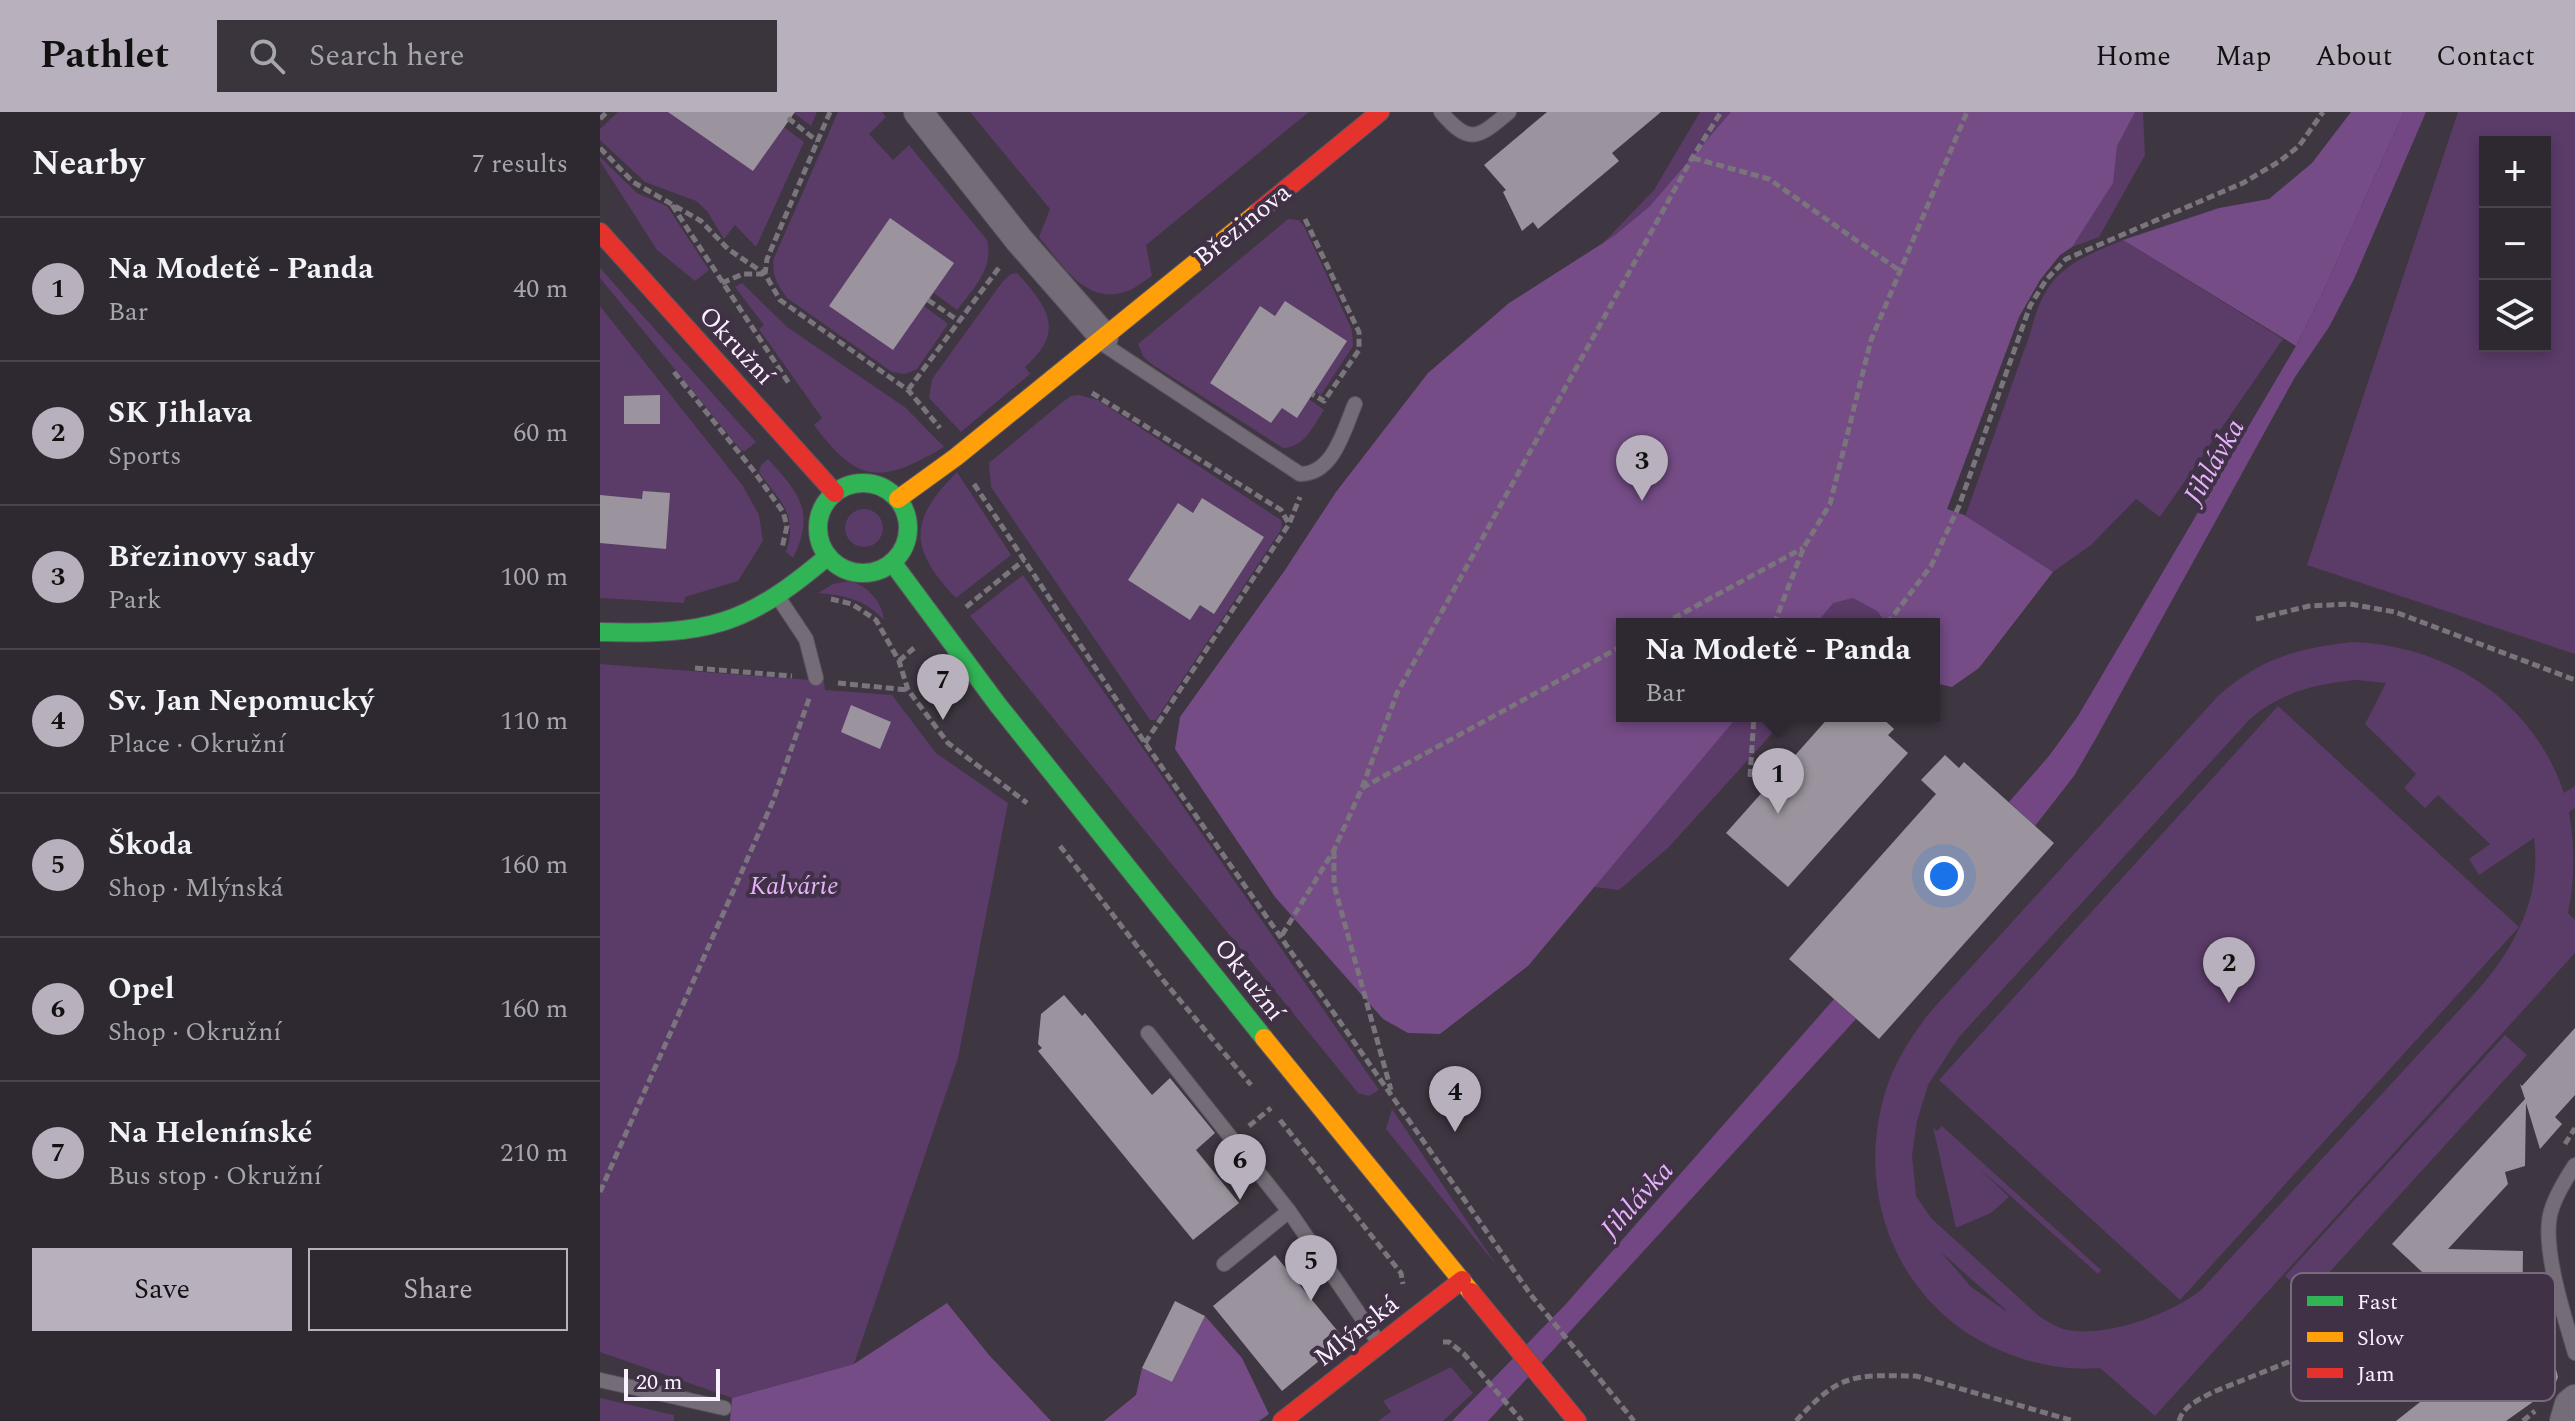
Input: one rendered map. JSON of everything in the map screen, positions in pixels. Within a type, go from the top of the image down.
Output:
[{"type":"street","points":[[918,112],[1102,339]]},
{"type":"street","name":"Březinova","points":[[898,499],[956,457],[1380,112]]},
{"type":"street","name":"Okružní","points":[[600,232],[835,493]]},
{"type":"street","points":[[866,483],[879,486],[898,499],[908,521],[908,533],[899,555],[892,562],[881,569],[860,573],[847,570],[828,556],[822,545],[818,523],[826,502],[835,493],[866,483]]},
{"type":"street","points":[[600,632],[658,635],[704,629],[744,616],[778,597],[828,556]]},
{"type":"street","name":"Okružní","points":[[892,562],[998,705],[1265,1040],[1577,1421]]},
{"type":"street","name":"Mlýnská","points":[[1282,1421],[1462,1280]]},
{"type":"street","points":[[2564,1421],[2569,1404],[2575,1399]]},
{"type":"lane","points":[[1441,112],[1456,129],[1469,136],[1482,135],[1509,112]]},
{"type":"lane","points":[[1102,339],[1300,474],[1309,474],[1322,466],[1335,451],[1355,404]]},
{"type":"lane","points":[[778,597],[806,639],[816,678]]},
{"type":"lane","points":[[1148,1033],[1289,1211],[1379,1344]]},
{"type":"lane","points":[[2575,1165],[2555,1203],[2549,1222],[2551,1256],[2575,1353]]},
{"type":"lane","points":[[1224,1264],[1289,1211]]},
{"type":"lane","points":[[600,1380],[724,1408]]},
{"type":"path","points":[[600,119],[607,112]]},
{"type":"path","points":[[765,274],[767,259],[830,112]]},
{"type":"path","points":[[1282,935],[1334,850],[1362,788],[1397,693],[1692,158],[1721,112]]},
{"type":"path","points":[[1776,618],[1804,547],[1830,504],[1871,340],[1967,112]]},
{"type":"path","points":[[1892,618],[1931,566],[1959,506],[2030,306],[2046,280],[2066,259],[2243,183],[2280,161],[2299,146],[2323,112]]},
{"type":"path","points":[[788,118],[817,141]]},
{"type":"path","points":[[600,148],[633,182],[701,221],[728,249],[765,274],[780,300],[908,390],[937,423],[956,457],[1145,743],[1531,1295],[1634,1421]]},
{"type":"path","points":[[1692,158],[1769,179],[1900,271]]},
{"type":"path","points":[[672,205],[722,283],[743,274],[765,274]]},
{"type":"path","points":[[1304,218],[1359,332],[1359,350],[1324,401],[1312,394]]},
{"type":"path","points":[[908,390],[1008,255]]},
{"type":"path","points":[[928,300],[959,321]]},
{"type":"path","points":[[1090,391],[1281,510],[1289,524],[1145,743]]},
{"type":"path","points":[[747,463],[783,512],[787,526],[781,557]]},
{"type":"path","points":[[1674,618],[1804,547]]},
{"type":"path","points":[[826,599],[852,604],[876,620],[899,661],[908,690],[948,743],[1025,800],[1034,812]]},
{"type":"path","points":[[2256,619],[2309,606],[2350,604],[2395,612],[2575,680]]},
{"type":"path","points":[[1362,788],[1616,649]]},
{"type":"path","points":[[600,1192],[773,801],[816,678],[693,668]]},
{"type":"path","points":[[843,684],[908,690]]},
{"type":"path","points":[[1750,777],[1754,722]]},
{"type":"path","points":[[1053,836],[1163,980],[1271,1108],[1401,1273],[1403,1288],[1395,1306],[1408,1323]]},
{"type":"path","points":[[1334,850],[1334,885],[1392,1094]]},
{"type":"path","points":[[1464,1354],[1520,1418]]},
{"type":"path","points":[[2179,1421],[2181,1414],[2194,1402],[2291,1361]]},
{"type":"path","points":[[1796,1421],[1830,1386],[1856,1377],[1889,1376],[1916,1376],[2074,1421]]},
{"type":"green space","points":[[618,112],[817,112],[811,126],[794,113],[784,127],[804,142],[756,247],[735,225],[724,239],[707,211],[696,201],[645,182],[600,140],[600,129]]},
{"type":"green space","points":[[838,112],[882,112],[886,117],[869,134],[893,160],[909,145],[987,240],[985,269],[957,310],[934,293],[924,306],[948,324],[917,369],[905,374],[892,372],[787,298],[774,275],[774,258]]},
{"type":"green space","points":[[970,112],[1309,112],[1146,245],[1152,276],[1129,291],[1111,294],[1098,293],[1075,279],[1039,237],[1050,209]]},
{"type":"green space","points":[[1700,112],[2143,112],[2145,155],[2099,237],[2060,255],[2040,280],[2019,317],[1947,509],[1965,517],[2044,295],[2063,271],[2088,255],[2123,240],[2283,339],[2160,517],[2136,499],[2091,545],[2053,572],[1967,520],[1926,618],[1616,618],[1616,722],[1783,722],[1668,848],[1619,890],[1587,886],[1497,353],[1654,190]]},
{"type":"green space","points":[[2458,112],[2575,112],[2575,654],[2307,565]]},
{"type":"green space","points":[[600,157],[637,193],[667,206],[709,270],[695,281],[657,250]]},
{"type":"green space","points":[[1288,219],[1299,220],[1304,226],[1352,330],[1353,346],[1321,395],[1314,391],[1275,316],[1260,307],[1210,382],[1271,423],[1282,408],[1297,418],[1309,399],[1324,410],[1303,440],[1283,448],[1150,363],[1138,344]]},
{"type":"green space","points":[[600,268],[756,442],[745,451],[741,450],[600,278]]},
{"type":"green space","points":[[1017,273],[1044,308],[1049,330],[1045,342],[1025,367],[1030,374],[961,432],[929,398],[932,379],[1003,281]]},
{"type":"green space","points":[[742,283],[787,327],[906,408],[944,447],[888,472],[859,468],[845,459],[814,425],[822,418],[759,329],[764,325],[735,287]]},
{"type":"green space","points":[[600,306],[743,486],[759,515],[763,541],[738,581],[685,597],[684,603],[600,598]]},
{"type":"green space","points":[[1071,396],[1098,400],[1281,520],[1282,528],[1156,720],[1150,720],[991,487],[989,463],[1060,404]]},
{"type":"green space","points":[[768,459],[788,482],[801,504],[803,528],[793,558],[786,552],[790,527],[785,508],[759,472]]},
{"type":"green space","points":[[957,472],[1011,555],[956,598],[929,564],[920,535],[930,505]]},
{"type":"green space","points":[[864,509],[877,515],[883,528],[877,541],[864,547],[851,541],[845,528],[851,515]]},
{"type":"green space","points":[[1023,575],[1379,1090],[1369,1096],[1358,1093],[970,616]]},
{"type":"green space","points":[[849,581],[862,586],[872,595],[880,606],[884,620],[854,600],[818,593],[833,584]]},
{"type":"green space","points":[[2354,642],[2423,654],[2483,684],[2509,706],[2531,731],[2550,760],[2564,793],[2575,786],[2575,808],[2569,812],[2573,862],[2568,913],[2575,920],[2575,953],[2155,1416],[2100,1368],[2061,1367],[2011,1355],[1966,1332],[1938,1309],[1914,1282],[1896,1251],[1883,1218],[1877,1182],[1876,1145],[1881,1108],[1900,1056],[1931,1011],[2218,696],[2265,664],[2334,644]],"holes":[[[2356,680],[2386,683],[2365,724],[2416,774],[2404,788],[2425,808],[2438,795],[2490,844],[2469,859],[2479,875],[2534,838],[2534,881],[2522,922],[2502,959],[2475,993],[2201,1290],[2172,1308],[2135,1323],[2097,1331],[2060,1328],[2040,1317],[1931,1218],[1916,1196],[1912,1155],[1917,1121],[1928,1085],[1959,1037],[2250,719],[2274,702],[2300,691]],[[1941,1252],[2006,1310],[2006,1311],[1971,1287]]]},
{"type":"green space","name":"Kalvárie","points":[[600,664],[811,680],[824,682],[825,690],[892,695],[936,753],[1008,803],[958,1058],[854,1364],[732,1398],[600,1352]]},
{"type":"green space","points":[[2278,706],[2519,927],[2180,1300],[1939,1080]]},
{"type":"green space","points":[[2505,1035],[2527,1055],[2329,1273],[2291,1273],[2291,1282],[2285,1276]]},
{"type":"green space","points":[[1392,1109],[1497,1266],[1386,1129]]},
{"type":"green space","points":[[1942,1126],[2101,1270],[2098,1274],[1978,1167],[2009,1197],[1991,1213],[1956,1228],[1933,1127],[1937,1131]]},
{"type":"green space","points":[[1451,1367],[1473,1393],[1443,1421],[1378,1421],[1391,1412],[1383,1401]]},
{"type":"green space","points":[[600,1398],[674,1415],[674,1421],[600,1421]]},
{"type":"shaded area","points":[[1731,112],[2135,112],[2117,146],[2113,183],[2072,247],[2060,255],[2040,280],[2019,317],[1947,509],[1964,515],[2053,572],[1979,668],[1952,687],[1940,684],[1940,618],[1882,618],[1877,611],[1853,598],[1833,603],[1821,618],[1616,618],[1616,722],[1733,722],[1528,966],[1440,1034],[1408,1033],[1383,1019],[1275,897],[1175,749],[1180,717],[1285,570],[1336,492],[1428,373],[1509,303],[1614,236],[1649,207]]},
{"type":"shaded area","points":[[2351,112],[2404,112],[2296,346],[2123,240],[2219,208],[2269,199],[2312,163]]},
{"type":"shaded area","points":[[2404,112],[2426,112],[2354,279],[2329,327],[2295,377],[2095,740],[2074,776],[2035,826],[2009,802],[2049,756],[2078,716],[2296,346]]},
{"type":"shaded area","points":[[1834,999],[1856,1019],[1488,1421],[1452,1421],[1565,1305]]},
{"type":"shaded area","points":[[947,1303],[989,1355],[1051,1421],[730,1421],[732,1398],[854,1364]]},
{"type":"shaded area","points":[[1205,1316],[1242,1358],[1269,1414],[1259,1421],[1104,1421],[1136,1395],[1142,1368],[1172,1382]]},
{"type":"building","points":[[668,112],[795,112],[753,171]]},
{"type":"building","points":[[1547,112],[1661,112],[1612,153],[1619,161],[1538,229],[1533,222],[1522,231],[1503,192],[1506,190],[1484,165]]},
{"type":"building","points":[[890,218],[954,263],[893,350],[829,306]]},
{"type":"building","points":[[1285,301],[1347,341],[1297,418],[1282,408],[1271,423],[1210,383],[1260,306],[1275,316]]},
{"type":"building","points":[[660,395],[660,424],[624,424],[624,396]]},
{"type":"building","points":[[643,491],[670,493],[666,549],[600,543],[600,495],[642,499]]},
{"type":"building","points":[[1202,498],[1264,537],[1214,614],[1200,605],[1190,620],[1128,580],[1178,503],[1193,513]]},
{"type":"building","points":[[851,705],[891,722],[880,749],[841,732]]},
{"type":"building","points":[[1825,722],[1886,722],[1894,729],[1888,735],[1908,753],[1788,887],[1726,833]]},
{"type":"building","points":[[1945,755],[1959,768],[1964,762],[2054,843],[1879,1039],[1789,959],[1936,794],[1921,780]]},
{"type":"building","points":[[1064,995],[1082,1016],[1085,1013],[1152,1095],[1170,1078],[1215,1133],[1196,1150],[1239,1203],[1193,1240],[1038,1051],[1042,1048],[1038,1044],[1041,1014]]},
{"type":"building","points":[[2575,1028],[2575,1095],[2555,1117],[2562,1124],[2540,1149],[2526,1103],[2525,1166],[2505,1172],[2508,1184],[2448,1249],[2523,1251],[2523,1273],[2423,1273],[2392,1244],[2525,1099],[2520,1084],[2522,1086]]},
{"type":"building","points":[[1275,1255],[1345,1340],[1282,1391],[1213,1306]]},
{"type":"building","points":[[1175,1301],[1205,1316],[1172,1382],[1142,1368]]},
{"type":"building","points":[[2421,1401],[2534,1401],[2506,1421],[2396,1421]]},
{"type":"traffic: fast","points":[[863,483],[880,487],[895,496],[904,511],[908,528],[904,545],[895,560],[880,569],[863,573],[846,569],[831,560],[822,545],[818,528],[822,511],[831,496],[846,487],[863,483]]},
{"type":"traffic: fast","points":[[600,632],[669,631],[723,621],[773,598],[828,556]]},
{"type":"traffic: fast","points":[[892,562],[998,705],[1264,1038]]},
{"type":"traffic: slow","points":[[898,499],[956,457],[1258,212]]},
{"type":"traffic: slow","points":[[1264,1038],[1471,1292]]},
{"type":"traffic: jam","points":[[1258,212],[1380,112]]},
{"type":"traffic: jam","points":[[600,232],[835,493]]},
{"type":"traffic: jam","points":[[1282,1421],[1462,1280]]},
{"type":"traffic: jam","points":[[1471,1292],[1577,1421]]},
{"type":"place","name":"Březinovy sady","points":[[1642,501]]},
{"type":"place","name":"Na Helenínské","points":[[943,720]]},
{"type":"place","name":"Na Modetě - Panda","points":[[1778,814]]},
{"type":"place","name":"SK Jihlava","points":[[2229,1003]]},
{"type":"place","name":"Sv. Jan Nepomucký","points":[[1455,1132]]},
{"type":"place","name":"Opel","points":[[1240,1200]]},
{"type":"place","name":"Škoda","points":[[1311,1301]]},
{"type":"water label","name":"Jihlávka","points":[[2213,461]]},
{"type":"water label","name":"Jihlávka","points":[[1636,1199]]}]
